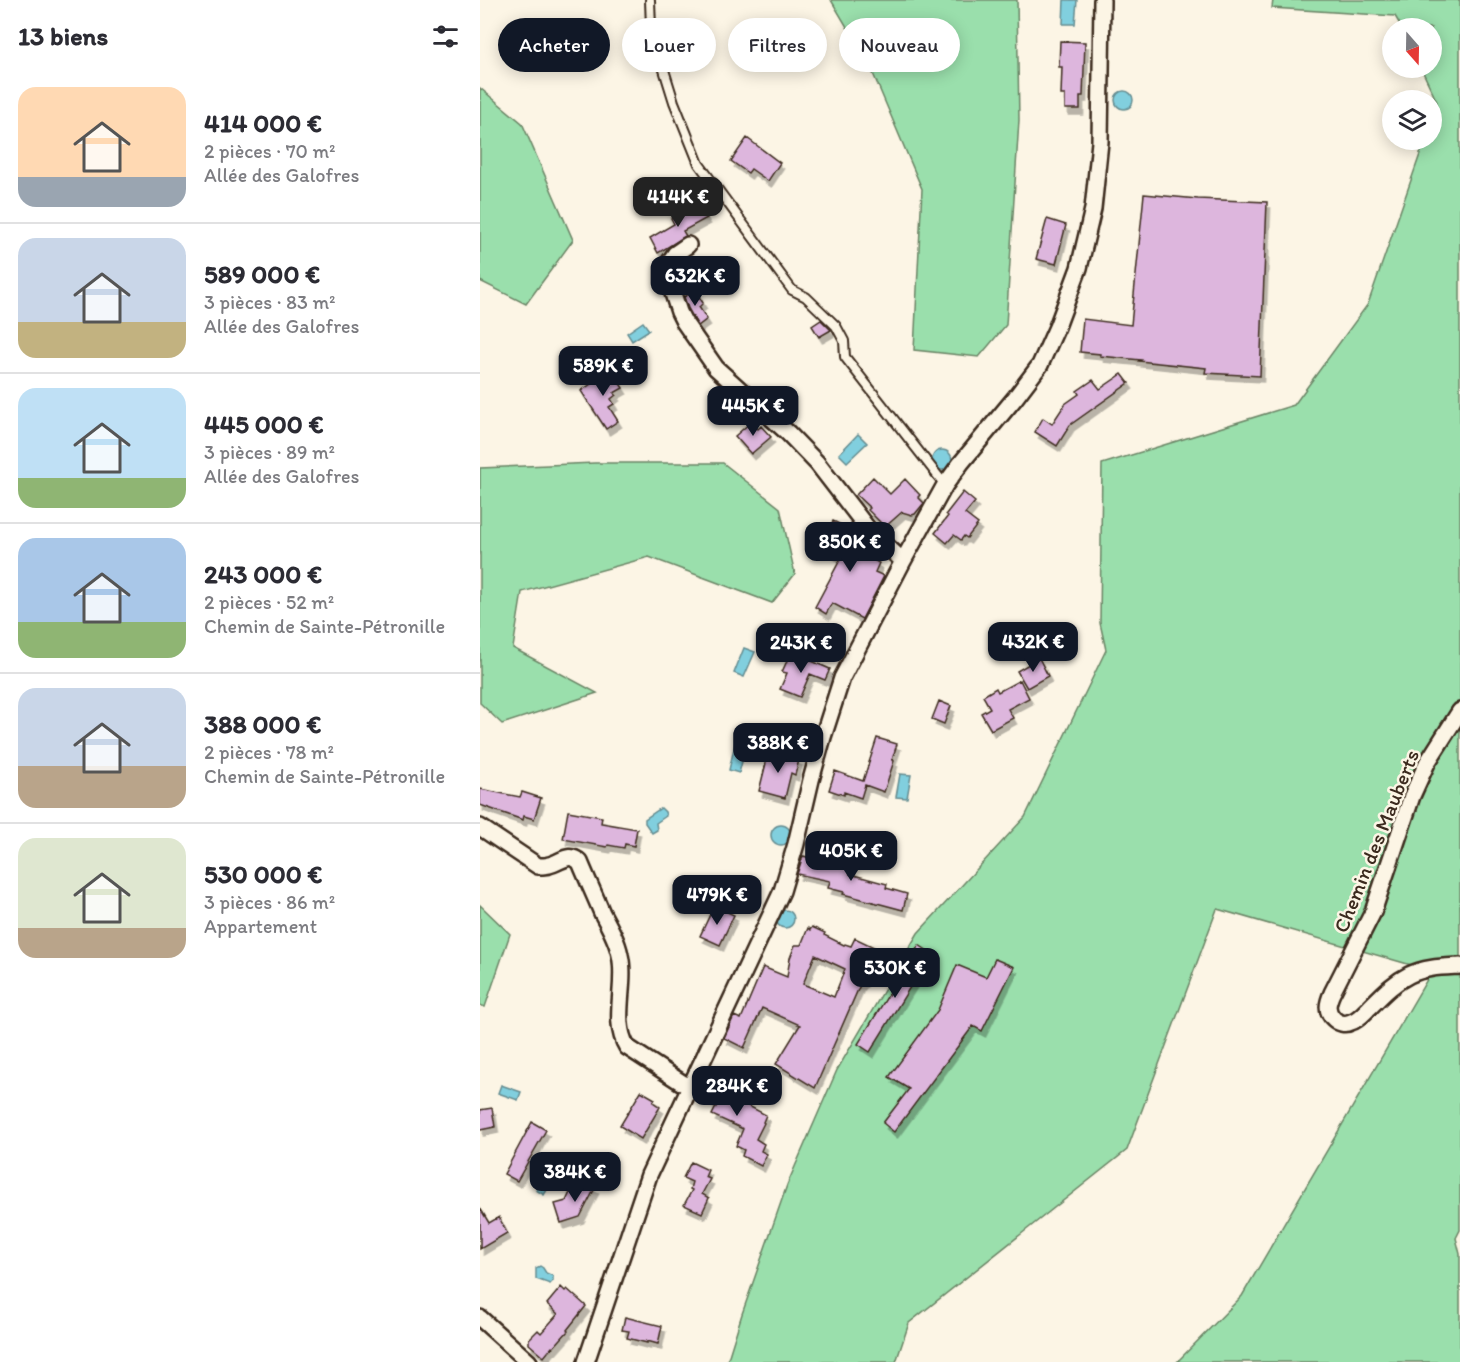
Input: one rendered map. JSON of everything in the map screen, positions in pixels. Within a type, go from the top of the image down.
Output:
[{"type":"street","points":[[586,1362],[649,1175],[782,891],[823,737],[842,678],[945,485],[1040,365],[1080,268],[1094,209],[1100,142],[1102,0]]},
{"type":"street","points":[[688,245],[675,254],[666,272],[684,322],[716,368],[788,433],[817,464],[867,529],[903,561]]},
{"type":"street","name":"Chemin des Mauberts","points":[[1460,711],[1428,763],[1412,796],[1373,912],[1332,993],[1328,1002],[1328,1012],[1340,1023],[1349,1023],[1358,1019],[1386,991],[1406,976],[1425,969],[1460,966]]},
{"type":"street","points":[[480,827],[538,866],[549,865],[568,857],[576,858],[580,862],[620,956],[622,1039],[627,1047],[690,1088]]},
{"type":"street","points":[[480,1318],[529,1362]]},
{"type":"lane","points":[[650,0],[651,28],[674,102],[699,164],[792,290],[806,297],[836,326],[844,341],[845,357],[945,485]]},
{"type":"green space","points":[[831,0],[1017,0],[1019,120],[1006,325],[979,357],[914,350],[922,189],[872,72],[960,72],[960,18],[842,18]]},
{"type":"green space","points":[[1273,0],[1460,0],[1460,1230],[1456,1238],[1460,1254],[1460,1362],[1177,1362],[1242,1296],[1432,971],[1217,909],[1127,1150],[909,1323],[896,1362],[727,1362],[787,1185],[837,1070],[918,933],[1025,817],[1106,650],[1100,623],[1102,464],[1294,405],[1368,304],[1422,150],[1442,150],[1442,90],[1431,90],[1426,78],[1442,78],[1442,18],[1396,18],[1395,16],[1272,8]]},
{"type":"green space","points":[[480,88],[522,123],[573,240],[526,304],[480,281]]},
{"type":"green space","points":[[595,463],[723,463],[780,508],[795,574],[772,603],[649,557],[522,592],[513,648],[597,693],[502,724],[480,703],[480,468]]},
{"type":"green space","points":[[480,905],[510,934],[485,1007],[480,1005]]},
{"type":"water","points":[[1064,0],[1077,0],[1075,24],[1063,24]]},
{"type":"water","points":[[1124,91],[1130,94],[1133,100],[1130,106],[1124,109],[1118,106],[1115,100],[1118,94]]},
{"type":"water","points":[[643,322],[649,330],[632,341],[627,333]]},
{"type":"water","points":[[587,358],[595,370],[591,373],[588,370],[575,378],[569,369]]},
{"type":"water","points":[[858,434],[867,443],[847,462],[839,454]]},
{"type":"water","points":[[942,450],[949,453],[952,460],[949,467],[942,470],[935,467],[932,460],[935,453]]},
{"type":"water","points":[[744,648],[755,652],[744,677],[734,673]]},
{"type":"water","points":[[735,744],[746,747],[739,773],[729,770]]},
{"type":"water","points":[[900,774],[911,775],[907,798],[896,797]]},
{"type":"water","points":[[661,808],[666,816],[656,823],[657,830],[652,833],[645,819]]},
{"type":"water","points":[[781,825],[788,828],[791,835],[788,842],[781,845],[774,842],[771,835],[774,828]]},
{"type":"water","points":[[785,910],[791,913],[794,919],[791,925],[785,928],[779,925],[776,919],[779,913]]},
{"type":"water","points":[[501,1085],[521,1092],[518,1100],[498,1093]]},
{"type":"water","points":[[546,1173],[554,1178],[544,1195],[536,1190]]},
{"type":"water","points":[[540,1266],[546,1273],[553,1276],[550,1284],[536,1279],[536,1268]]},
{"type":"building","points":[[1060,41],[1085,42],[1083,96],[1080,96],[1080,109],[1065,109],[1065,95],[1061,95]]},
{"type":"building","points":[[747,138],[780,163],[768,181],[751,169],[748,173],[731,161]]},
{"type":"building","points":[[1144,194],[1267,202],[1260,376],[1205,373],[1206,368],[1080,352],[1083,319],[1131,325]]},
{"type":"building","points":[[698,203],[707,218],[683,231],[686,236],[658,253],[650,238],[674,224],[671,218]]},
{"type":"building","points":[[1047,219],[1066,225],[1056,264],[1036,259]]},
{"type":"building","points":[[695,290],[703,303],[699,307],[707,319],[698,326],[684,297]]},
{"type":"building","points":[[821,320],[831,330],[819,337],[812,326]]},
{"type":"building","points":[[611,370],[623,388],[614,393],[616,395],[611,399],[614,404],[609,407],[618,421],[606,429],[581,391]]},
{"type":"building","points":[[1122,374],[1129,383],[1070,425],[1057,446],[1035,432],[1043,418],[1052,424],[1065,404],[1079,394],[1077,391],[1093,380],[1100,389]]},
{"type":"building","points":[[751,422],[758,429],[761,426],[771,437],[751,454],[735,436]]},
{"type":"building","points":[[873,477],[890,494],[905,479],[920,495],[918,497],[924,503],[915,514],[902,512],[885,527],[856,495]]},
{"type":"building","points":[[963,492],[975,502],[965,514],[978,524],[967,538],[964,536],[961,540],[954,535],[947,543],[935,533]]},
{"type":"building","points":[[833,521],[860,534],[874,548],[868,557],[879,563],[875,572],[884,576],[862,619],[832,603],[826,614],[815,607],[841,558],[822,549]]},
{"type":"building","points":[[791,652],[830,669],[825,680],[810,674],[800,697],[780,689],[787,673],[782,672]]},
{"type":"building","points":[[1039,658],[1048,676],[1027,688],[1017,671]]},
{"type":"building","points":[[1020,680],[1029,698],[1008,709],[1013,718],[991,730],[981,713],[990,708],[983,696],[996,688],[998,692]]},
{"type":"building","points":[[939,701],[951,706],[944,724],[932,719]]},
{"type":"building","points":[[877,738],[897,744],[884,792],[865,785],[861,798],[829,790],[835,771],[863,781]]},
{"type":"building","points":[[769,751],[799,760],[795,775],[791,773],[785,798],[759,791]]},
{"type":"building","points":[[480,789],[520,797],[522,792],[541,798],[534,819],[524,816],[523,820],[480,805]]},
{"type":"building","points":[[568,811],[602,817],[601,823],[637,829],[634,846],[625,844],[624,848],[608,845],[607,847],[563,839]]},
{"type":"building","points":[[825,855],[853,863],[850,874],[887,884],[886,888],[907,894],[903,910],[843,894],[844,892],[828,888],[830,881],[797,874],[803,856],[824,861]]},
{"type":"building","points":[[714,906],[734,915],[720,945],[700,936]]},
{"type":"building","points":[[812,927],[844,945],[851,946],[855,938],[874,947],[866,965],[870,967],[815,1088],[776,1064],[800,1025],[762,1008],[744,1048],[724,1038],[734,1016],[741,1019],[763,967],[787,977],[795,945],[801,945],[808,928],[810,930]],"holes":[[[815,955],[845,969],[834,997],[803,984]]]},
{"type":"building","points":[[919,945],[931,953],[870,1052],[858,1044]]},
{"type":"building","points":[[995,959],[1014,967],[982,1031],[973,1026],[894,1132],[883,1123],[909,1089],[889,1077],[938,1010],[957,965],[986,977]]},
{"type":"building","points":[[710,1076],[741,1092],[737,1100],[766,1115],[756,1139],[764,1144],[761,1151],[767,1154],[761,1166],[742,1156],[744,1150],[736,1146],[743,1129],[712,1115],[717,1105],[700,1097]]},
{"type":"building","points":[[641,1091],[655,1099],[653,1102],[660,1107],[641,1139],[620,1126]]},
{"type":"building","points":[[492,1108],[495,1127],[480,1130],[480,1110]]},
{"type":"building","points":[[532,1122],[546,1130],[517,1181],[504,1174]]},
{"type":"building","points":[[691,1162],[708,1170],[705,1177],[710,1179],[702,1194],[709,1198],[702,1213],[684,1205],[692,1190],[690,1189],[692,1182],[683,1178]]},
{"type":"building","points":[[583,1182],[595,1188],[580,1217],[561,1223],[555,1204],[566,1201],[573,1186],[579,1189]]},
{"type":"building","points":[[480,1208],[489,1223],[499,1217],[507,1233],[480,1249]]},
{"type":"building","points":[[561,1287],[565,1291],[567,1289],[586,1306],[568,1331],[544,1357],[529,1344],[529,1339],[538,1330],[541,1333],[558,1314],[547,1304]]},
{"type":"building","points":[[625,1317],[662,1326],[658,1344],[627,1338],[629,1331],[622,1330]]}]
